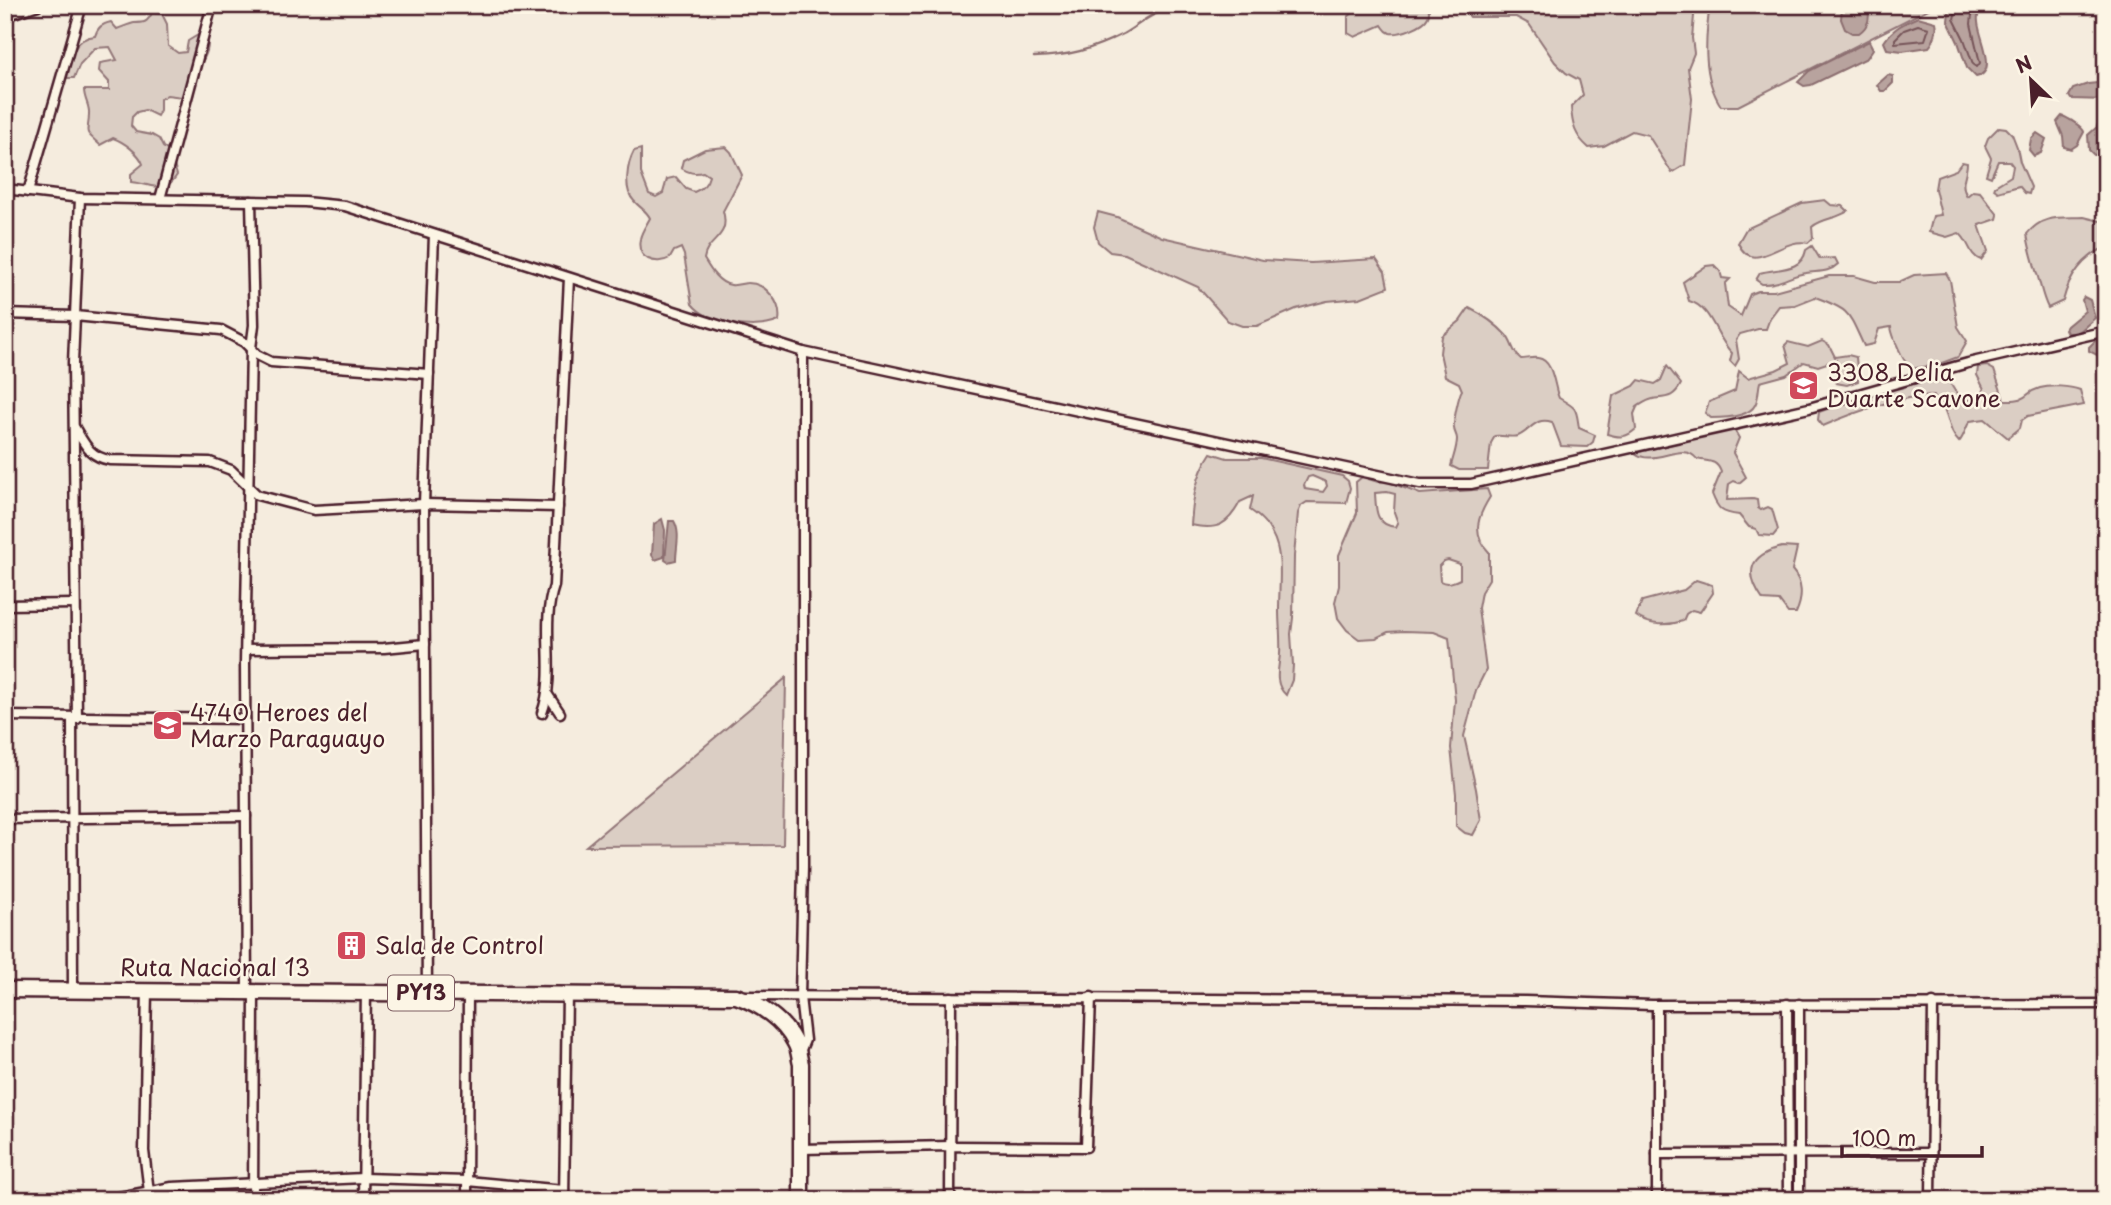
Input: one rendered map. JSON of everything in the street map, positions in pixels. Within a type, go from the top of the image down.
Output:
[{"type":"highway","name":"Ruta Nacional 13","points":[[5,989],[736,996],[756,1003],[772,1016],[796,1044],[801,1064],[801,1200]]},
{"type":"street","points":[[5,16],[38,5]]},
{"type":"street","points":[[28,192],[82,5]]},
{"type":"street","points":[[160,199],[212,5]]},
{"type":"street","points":[[5,189],[80,198],[305,202],[345,206],[803,352],[1420,484],[1471,484],[1809,408],[1968,363],[2106,331]]},
{"type":"street","points":[[73,990],[74,425],[80,198]]},
{"type":"street","points":[[251,201],[254,325],[251,348],[248,485],[246,816],[253,1200]]},
{"type":"street","points":[[427,993],[424,504],[434,235]]},
{"type":"street","points":[[542,713],[548,695],[547,618],[554,586],[569,278]]},
{"type":"street","points":[[5,314],[75,316],[221,330],[271,362],[429,374]]},
{"type":"street","points":[[799,1055],[804,1040],[800,997],[803,867],[803,352]]},
{"type":"street","points":[[74,425],[87,450],[98,458],[210,462],[231,470],[257,495],[314,510],[424,504],[558,507]]},
{"type":"street","points":[[5,604],[75,604]]},
{"type":"street","points":[[246,649],[384,648],[425,644]]},
{"type":"street","points":[[548,695],[560,713]]},
{"type":"street","points":[[5,716],[246,719]]},
{"type":"street","points":[[5,819],[246,816]]},
{"type":"street","points":[[147,990],[144,1152],[149,1196]]},
{"type":"street","points":[[363,1200],[366,992]]},
{"type":"street","points":[[467,1200],[468,993]]},
{"type":"street","points":[[103,1200],[149,1196],[172,1187],[363,1178],[467,1181],[564,1195],[567,994]]},
{"type":"street","points":[[736,996],[1657,1004],[2106,1004]]},
{"type":"street","points":[[950,1200],[951,997]]},
{"type":"street","points":[[801,1149],[1086,1147],[1091,997]]},
{"type":"street","points":[[1931,1200],[1933,1003]]},
{"type":"street","points":[[1657,1004],[1657,1200]]},
{"type":"street","points":[[1787,1004],[1788,1200]]},
{"type":"street","points":[[1799,1004],[1799,1200]]},
{"type":"street","points":[[1657,1154],[1931,1153]]},
{"type":"shaded area","points":[[1362,5],[1428,5],[1429,14],[1422,24],[1405,31],[1390,33],[1382,25],[1355,37],[1348,33],[1348,17]]},
{"type":"shaded area","points":[[1460,5],[1695,5],[1692,38],[1694,53],[1688,68],[1692,99],[1685,165],[1672,173],[1648,135],[1632,131],[1604,146],[1589,148],[1577,134],[1572,119],[1571,107],[1583,95],[1579,80],[1566,73],[1555,62],[1529,24],[1516,17],[1470,17]]},
{"type":"shaded area","points":[[1710,5],[1936,5],[1738,106],[1721,106],[1711,83],[1706,57]]},
{"type":"shaded area","points":[[152,13],[162,14],[167,24],[168,46],[178,53],[186,52],[188,41],[198,35],[207,36],[208,42],[196,76],[193,96],[190,98],[167,95],[160,99],[157,116],[145,110],[132,117],[131,126],[136,132],[159,139],[163,147],[170,152],[177,175],[163,187],[131,182],[131,174],[143,164],[131,148],[113,138],[100,145],[88,133],[89,111],[84,90],[109,90],[109,82],[99,71],[100,63],[117,60],[110,47],[95,48],[80,64],[74,78],[67,78],[69,64],[81,41],[95,36],[105,24],[111,22],[117,29],[132,23],[145,22]]},
{"type":"shaded area","points":[[1999,127],[2006,128],[2012,134],[2031,187],[2029,194],[2019,186],[1998,192],[1994,189],[2011,176],[2013,166],[2009,161],[1998,161],[1991,177],[1986,175],[1991,158],[1985,146],[1988,138]]},
{"type":"shaded area","points":[[726,147],[742,175],[723,211],[724,227],[709,247],[704,259],[715,275],[726,284],[755,284],[767,290],[778,307],[779,314],[779,321],[769,324],[745,326],[709,317],[692,304],[681,248],[674,251],[670,258],[659,261],[648,259],[641,252],[640,239],[650,218],[628,190],[628,170],[634,151],[641,149],[641,173],[649,194],[656,197],[663,193],[667,179],[676,177],[686,189],[694,192],[702,188],[709,176],[703,172],[692,173],[681,168],[683,160],[705,149]]},
{"type":"shaded area","points":[[1962,162],[1967,163],[1963,183],[1967,196],[1973,191],[1980,192],[1998,215],[1997,219],[1979,225],[1988,251],[1981,260],[1974,255],[1959,233],[1947,237],[1929,232],[1933,216],[1941,215],[1935,189],[1937,177],[1956,170]]},
{"type":"shaded area","points":[[1825,200],[1831,205],[1843,206],[1848,211],[1812,227],[1813,238],[1808,243],[1798,242],[1760,256],[1752,256],[1738,243],[1746,229],[1802,203]]},
{"type":"shaded area","points":[[1098,212],[1117,217],[1162,237],[1263,260],[1311,263],[1376,259],[1385,272],[1388,287],[1360,298],[1327,301],[1296,309],[1257,326],[1242,326],[1228,321],[1198,287],[1125,254],[1110,252],[1098,242],[1094,227]]},
{"type":"shaded area","points":[[2084,217],[2100,221],[2106,218],[2106,247],[2078,269],[2063,301],[2048,308],[2027,234],[2046,220]]},
{"type":"shaded area","points":[[1812,246],[1820,259],[1835,258],[1838,264],[1827,270],[1800,274],[1774,283],[1762,284],[1756,280],[1760,273],[1794,266]]},
{"type":"shaded area","points":[[1714,265],[1722,278],[1730,279],[1725,284],[1728,307],[1741,316],[1750,294],[1774,291],[1829,276],[1854,276],[1875,282],[1899,282],[1914,275],[1946,273],[1950,280],[1958,327],[1967,341],[1958,357],[1911,369],[1899,349],[1891,327],[1879,329],[1874,344],[1864,346],[1855,326],[1842,309],[1815,297],[1795,305],[1779,306],[1766,329],[1740,334],[1736,340],[1739,359],[1735,366],[1730,361],[1732,353],[1708,316],[1697,304],[1689,301],[1683,282],[1706,266]]},
{"type":"shaded area","points":[[1469,308],[1502,331],[1521,359],[1538,358],[1547,364],[1559,398],[1575,410],[1579,428],[1595,435],[1593,442],[1587,447],[1561,446],[1552,422],[1541,421],[1518,436],[1495,436],[1491,443],[1488,470],[1459,470],[1451,466],[1457,442],[1454,420],[1462,390],[1459,383],[1445,376],[1440,353],[1442,336],[1460,321]]},
{"type":"shaded area","points":[[1822,341],[1829,345],[1835,357],[1856,357],[1858,381],[1847,385],[1836,383],[1833,380],[1839,375],[1836,360],[1818,366],[1804,362],[1786,375],[1760,382],[1756,402],[1747,412],[1716,418],[1705,413],[1709,402],[1735,391],[1739,371],[1748,378],[1776,370],[1790,363],[1785,345],[1788,342],[1808,347]]},
{"type":"shaded area","points":[[1667,366],[1681,384],[1676,392],[1649,400],[1637,407],[1634,414],[1636,429],[1626,436],[1607,434],[1613,396],[1634,386],[1639,380],[1655,384],[1661,380]]},
{"type":"shaded area","points":[[1987,366],[1994,370],[2004,400],[2023,398],[2040,388],[2060,386],[2080,390],[2084,405],[2028,416],[2022,420],[2020,428],[2008,438],[1985,419],[1970,421],[1959,442],[1951,430],[1943,407],[1933,395],[1876,406],[1823,426],[1818,420],[1819,412],[1857,398],[1944,376],[1959,395],[1968,400],[1974,399],[1984,389],[1977,375],[1978,367]]},
{"type":"shaded area","points":[[1735,431],[1739,438],[1733,453],[1746,477],[1739,483],[1734,481],[1729,484],[1727,500],[1753,499],[1757,500],[1761,510],[1768,507],[1772,509],[1778,530],[1773,536],[1759,535],[1756,529],[1749,527],[1739,515],[1725,512],[1716,504],[1712,494],[1721,472],[1714,463],[1684,452],[1651,458],[1635,453]]},
{"type":"shaded area","points":[[1211,453],[1227,458],[1261,458],[1342,476],[1348,481],[1350,488],[1346,503],[1307,502],[1301,506],[1298,513],[1291,634],[1293,665],[1292,680],[1286,695],[1279,686],[1278,675],[1279,555],[1271,531],[1250,510],[1253,496],[1240,502],[1231,516],[1221,524],[1208,527],[1191,525],[1196,487]],"holes":[[[1312,476],[1326,482],[1327,486],[1323,492],[1305,489],[1304,485],[1308,477]]]},
{"type":"shaded area","points":[[1362,477],[1378,482],[1386,481],[1420,494],[1487,489],[1490,497],[1478,524],[1480,538],[1489,552],[1489,579],[1481,592],[1478,608],[1486,670],[1476,690],[1464,736],[1481,820],[1473,835],[1456,826],[1451,748],[1455,700],[1449,638],[1434,632],[1404,631],[1359,639],[1347,630],[1338,618],[1335,602],[1339,586],[1339,555],[1357,513],[1356,482]],"holes":[[[1375,493],[1395,494],[1394,512],[1398,523],[1396,527],[1384,523],[1378,516]],[[1448,560],[1460,564],[1460,579],[1445,583],[1440,581],[1439,566]]]},
{"type":"shaded area","points":[[1782,547],[1797,548],[1792,570],[1801,590],[1796,613],[1788,613],[1779,601],[1763,600],[1753,581],[1753,566],[1756,560],[1771,550]]},
{"type":"shaded area","points":[[1696,580],[1712,585],[1713,593],[1700,612],[1692,610],[1686,614],[1683,621],[1671,624],[1647,622],[1636,616],[1642,601],[1684,590]]},
{"type":"shaded area","points":[[786,678],[783,845],[586,846]]},
{"type":"water","points":[[1865,5],[1867,9],[1868,20],[1859,33],[1845,29],[1841,19],[1842,7]]},
{"type":"water","points":[[1952,5],[1980,5],[1978,22],[1987,62],[1983,74],[1976,77],[1967,68],[1948,21]]},
{"type":"water","points":[[1918,17],[1936,22],[1935,35],[1929,47],[1902,51],[1887,49],[1884,42],[1891,33]]},
{"type":"water","points":[[1869,41],[1873,49],[1867,58],[1811,85],[1804,86],[1798,82],[1809,71]]},
{"type":"water","points":[[1888,75],[1893,76],[1893,83],[1885,91],[1881,91],[1877,85]]},
{"type":"water","points":[[2106,82],[2106,100],[2071,99],[2069,96],[2073,89]]},
{"type":"water","points":[[2106,111],[2106,154],[2094,155],[2089,150],[2088,135],[2097,127],[2101,113]]},
{"type":"water","points":[[2062,116],[2078,125],[2084,132],[2077,145],[2071,149],[2064,147],[2057,122]]},
{"type":"water","points":[[2037,133],[2046,139],[2041,153],[2034,156],[2029,150],[2031,139]]},
{"type":"water","points":[[2084,297],[2090,300],[2095,318],[2078,333],[2067,333],[2067,326],[2085,311],[2082,300]]},
{"type":"water","points":[[2097,339],[2106,339],[2106,354],[2099,356],[2089,351],[2089,347]]},
{"type":"water","points":[[662,519],[665,530],[664,557],[655,560],[652,555],[654,524]]},
{"type":"water","points":[[669,521],[674,521],[678,540],[676,560],[668,562],[665,560]]},
{"type":"waterway","points":[[1034,57],[1069,54],[1090,48],[1123,34],[1162,11],[1209,5]]},
{"type":"place","name":"3308 Delia Duarte Scavone","points":[[1804,386]]},
{"type":"place","name":"4740 Heroes del Marzo Paraguayo","points":[[167,726]]},
{"type":"place","name":"Sala de Control","points":[[352,946]]}]
